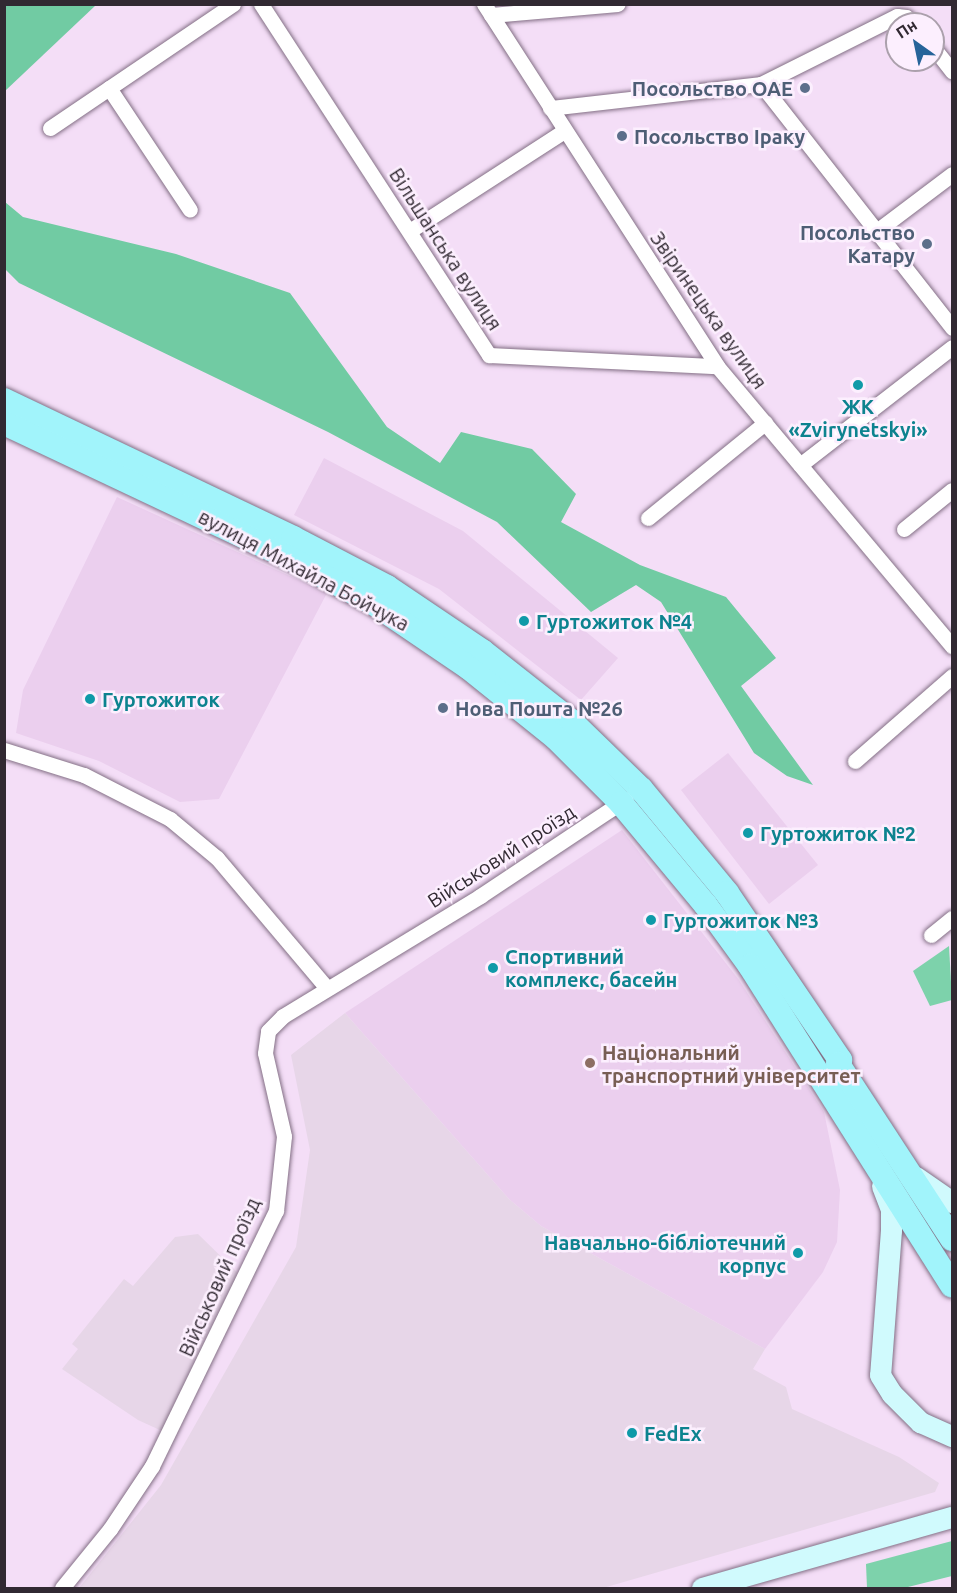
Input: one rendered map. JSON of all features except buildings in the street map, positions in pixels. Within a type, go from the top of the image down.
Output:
[{"type":"main road","name":"вулиця Михайла Бойчука","points":[[4,400],[333,557],[412,602],[570,721],[641,789],[696,853],[763,944],[952,1239]]},
{"type":"main road","name":"вулиця Михайла Бойчука","points":[[4,423],[286,556],[401,620],[469,668],[556,738],[621,802],[676,866],[744,957],[952,1285]]},
{"type":"street","points":[[50,128],[233,4]]},
{"type":"street","name":"Вільшанська вулиця","points":[[261,4],[411,230],[489,355],[717,366]]},
{"type":"street","points":[[488,10],[618,4]]},
{"type":"street","name":"Звіринецька вулиця","points":[[488,10],[717,366],[952,646]]},
{"type":"street","points":[[550,108],[761,84],[885,22]]},
{"type":"street","points":[[761,84],[952,327]]},
{"type":"street","points":[[109,88],[190,210]]},
{"type":"street","points":[[411,230],[564,131]]},
{"type":"street","points":[[878,230],[952,174]]},
{"type":"street","points":[[800,465],[952,347]]},
{"type":"street","points":[[648,518],[765,423]]},
{"type":"street","points":[[903,529],[952,490]]},
{"type":"street","points":[[855,761],[952,676]]},
{"type":"street","points":[[4,750],[84,775],[170,819],[217,858],[327,988]]},
{"type":"street","name":"Військовий проїзд","points":[[62,1588],[110,1529],[153,1466],[255,1260],[276,1211],[283,1174],[284,1137],[265,1053],[268,1030],[283,1016],[480,896],[641,789]]},
{"type":"street","points":[[931,935],[952,918]]},
{"type":"street","points":[[857,1134],[891,1210],[880,1375],[892,1394],[920,1422],[952,1436]]},
{"type":"street","points":[[911,1172],[935,1193],[952,1202]]},
{"type":"street","points":[[702,1588],[952,1517]]},
{"type":"shaded area","points":[[324,458],[463,531],[618,658],[581,700],[439,589],[294,515]]},
{"type":"shaded area","points":[[117,497],[327,593],[219,799],[180,802],[99,761],[16,733],[23,690]]},
{"type":"shaded area","points":[[728,753],[818,865],[769,904],[681,790]]},
{"type":"shaded area","name":"Національний транспортний університет","points":[[622,830],[739,980],[824,1112],[840,1190],[837,1242],[823,1272],[765,1349],[541,1226],[509,1199],[345,1013]]},
{"type":"shaded area","points":[[345,1013],[509,1199],[541,1226],[765,1349],[753,1369],[786,1387],[792,1409],[899,1457],[939,1483],[935,1492],[603,1588],[79,1588],[161,1485],[296,1247],[310,1150],[291,1055]]},
{"type":"shaded area","points":[[198,1234],[240,1275],[162,1431],[138,1420],[62,1369],[78,1349],[72,1344],[124,1279],[133,1286],[175,1237]]},
{"type":"green space","points":[[5,4],[96,4],[96,5],[5,91]]},
{"type":"green space","points":[[5,202],[23,217],[176,254],[290,293],[387,427],[440,463],[461,432],[532,449],[576,494],[561,522],[640,565],[726,597],[776,658],[741,686],[813,785],[787,776],[754,753],[661,602],[636,585],[591,612],[497,522],[328,432],[19,283],[5,269]]},
{"type":"green space","points":[[949,946],[952,1000],[930,1006],[913,971]]},
{"type":"green space","points":[[952,1541],[952,1576],[904,1588],[867,1588],[866,1564]]},
{"type":"place","name":"Посольство ОАЕ","points":[[805,88]]},
{"type":"place","name":"Посольство Іраку","points":[[622,136]]},
{"type":"place","name":"Посольство Катару","points":[[927,244]]},
{"type":"place","name":"ЖК «Zvirynetskyi»","points":[[858,385]]},
{"type":"place","name":"Гуртожиток №4","points":[[524,621]]},
{"type":"place","name":"Гуртожиток","points":[[90,699]]},
{"type":"place","name":"Нова Пошта №26","points":[[443,708]]},
{"type":"place","name":"Гуртожиток №2","points":[[748,833]]},
{"type":"place","name":"Гуртожиток №3","points":[[651,920]]},
{"type":"place","name":"Спортивний комплекс, басейн","points":[[493,968]]},
{"type":"place","name":"Національний транспортний університет","points":[[590,1063]]},
{"type":"place","name":"Навчально-бібліотечний корпус","points":[[798,1253]]},
{"type":"place","name":"FedEx","points":[[632,1433]]}]
